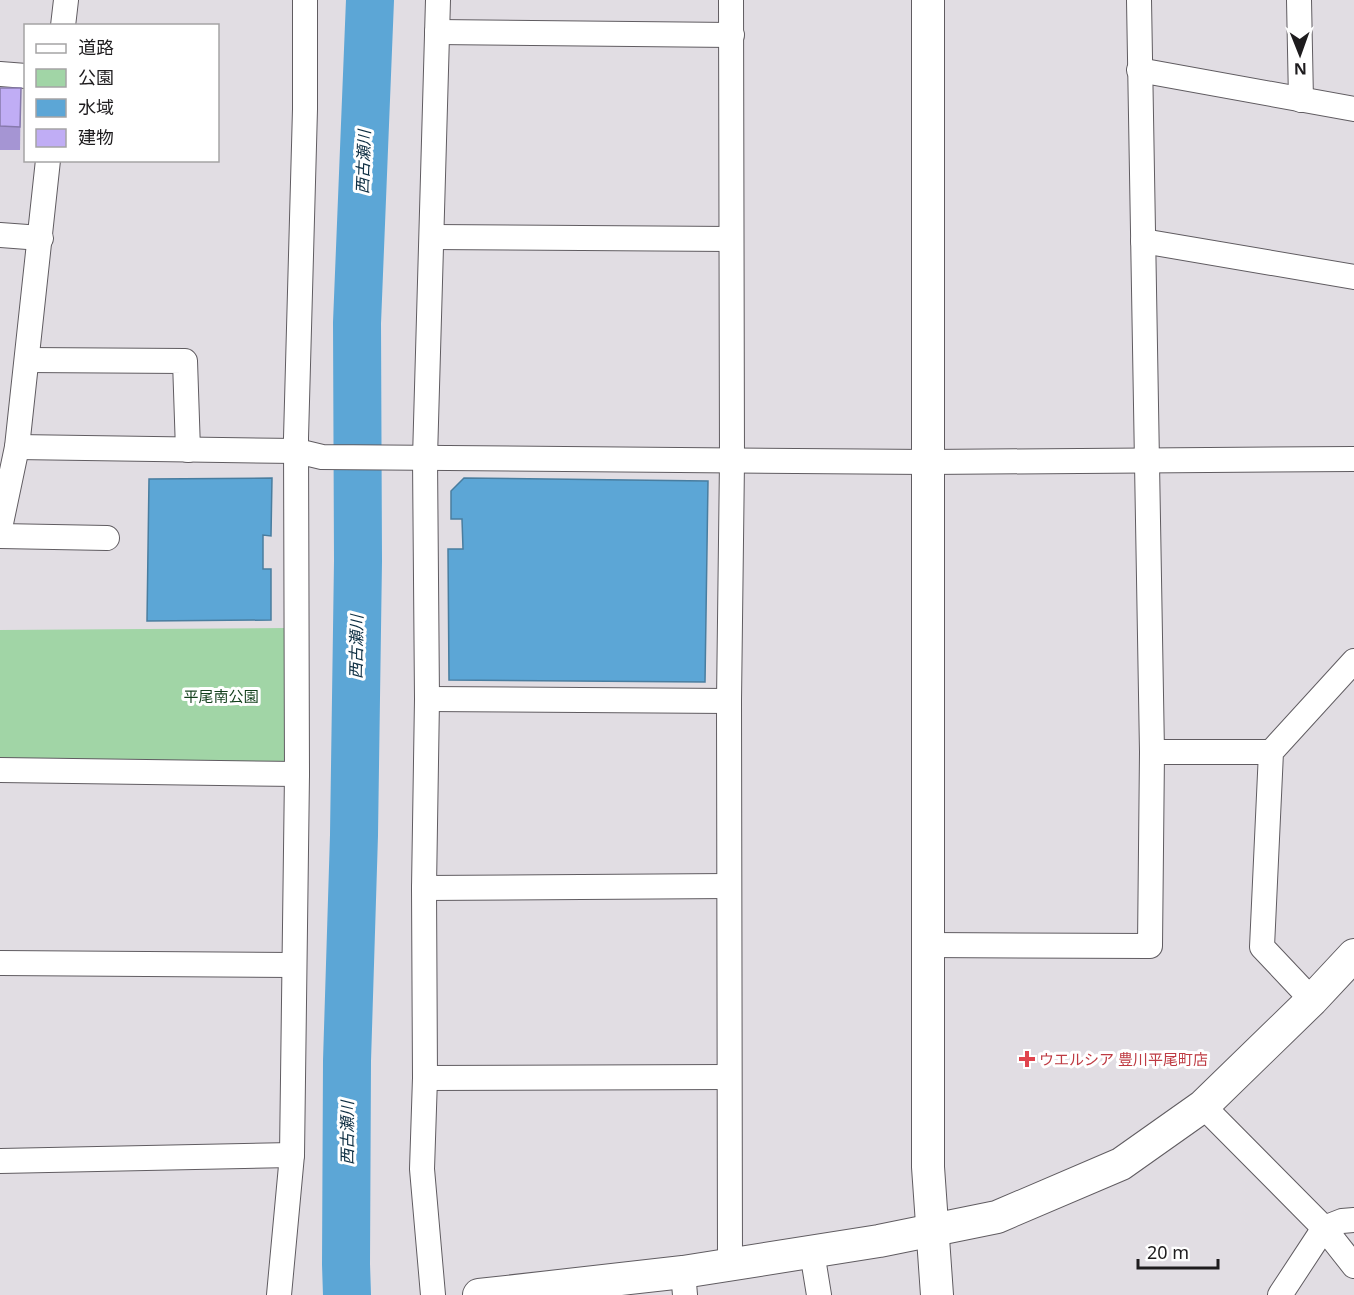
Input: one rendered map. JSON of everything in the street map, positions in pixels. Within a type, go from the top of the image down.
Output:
[{"type":"street","points":[[63,24],[66,0]]},
{"type":"street","points":[[279,1295],[292,1155],[297,774],[297,452],[305,109],[305,0]]},
{"type":"street","points":[[433,1295],[422,1169],[425,1078],[424,888],[427,699],[425,458],[438,0]]},
{"type":"street","points":[[730,1265],[731,0]]},
{"type":"street","points":[[928,0],[928,1167],[938,1295]]},
{"type":"street","points":[[928,945],[1150,946],[1152,752],[1139,0]]},
{"type":"street","points":[[1299,0],[1301,100]]},
{"type":"street","points":[[437,32],[732,35]]},
{"type":"street","points":[[1139,70],[1354,109]]},
{"type":"street","points":[[0,74],[24,76]]},
{"type":"street","points":[[0,528],[17,447],[48,162]]},
{"type":"street","points":[[0,236],[41,238]]},
{"type":"street","points":[[432,237],[731,239]]},
{"type":"street","points":[[1143,241],[1354,277]]},
{"type":"street","points":[[27,360],[185,361],[188,450]]},
{"type":"street","points":[[17,447],[297,452],[322,457],[397,458],[928,462],[1354,459]]},
{"type":"street","points":[[0,536],[106,538]]},
{"type":"street","points":[[1312,1000],[1262,947],[1270,752],[1354,661]]},
{"type":"street","points":[[427,699],[729,701]]},
{"type":"street","points":[[1152,752],[1270,752]]},
{"type":"street","points":[[0,770],[297,774]]},
{"type":"street","points":[[424,888],[729,886]]},
{"type":"street","points":[[479,1295],[684,1284],[730,1265],[997,1217],[1121,1164],[1203,1106],[1312,1000],[1354,955]]},
{"type":"street","points":[[0,963],[293,965]]},
{"type":"street","points":[[425,1078],[729,1077]]},
{"type":"street","points":[[1203,1106],[1324,1228],[1354,1266]]},
{"type":"street","points":[[0,1161],[292,1155]]},
{"type":"street","points":[[1280,1295],[1324,1228],[1342,1221],[1354,1220]]},
{"type":"street","points":[[812,1252],[819,1295]]},
{"type":"green space","name":"平尾南公園","points":[[288,628],[289,766],[0,762],[0,630]]},
{"type":"water","points":[[272,478],[271,536],[263,535],[263,569],[271,569],[271,620],[147,621],[149,479]]},
{"type":"water","points":[[464,478],[708,481],[705,682],[449,680],[448,549],[463,549],[462,519],[451,519],[451,491]]},
{"type":"building","points":[[0,88],[21,88],[20,127],[0,126]]},
{"type":"waterway","name":"西古瀬川","points":[[347,1295],[347,1061],[354,835],[358,561],[357,323],[370,0]]},
{"type":"place","name":"ウエルシア 豊川平尾町店","points":[[1027,1059]]}]
